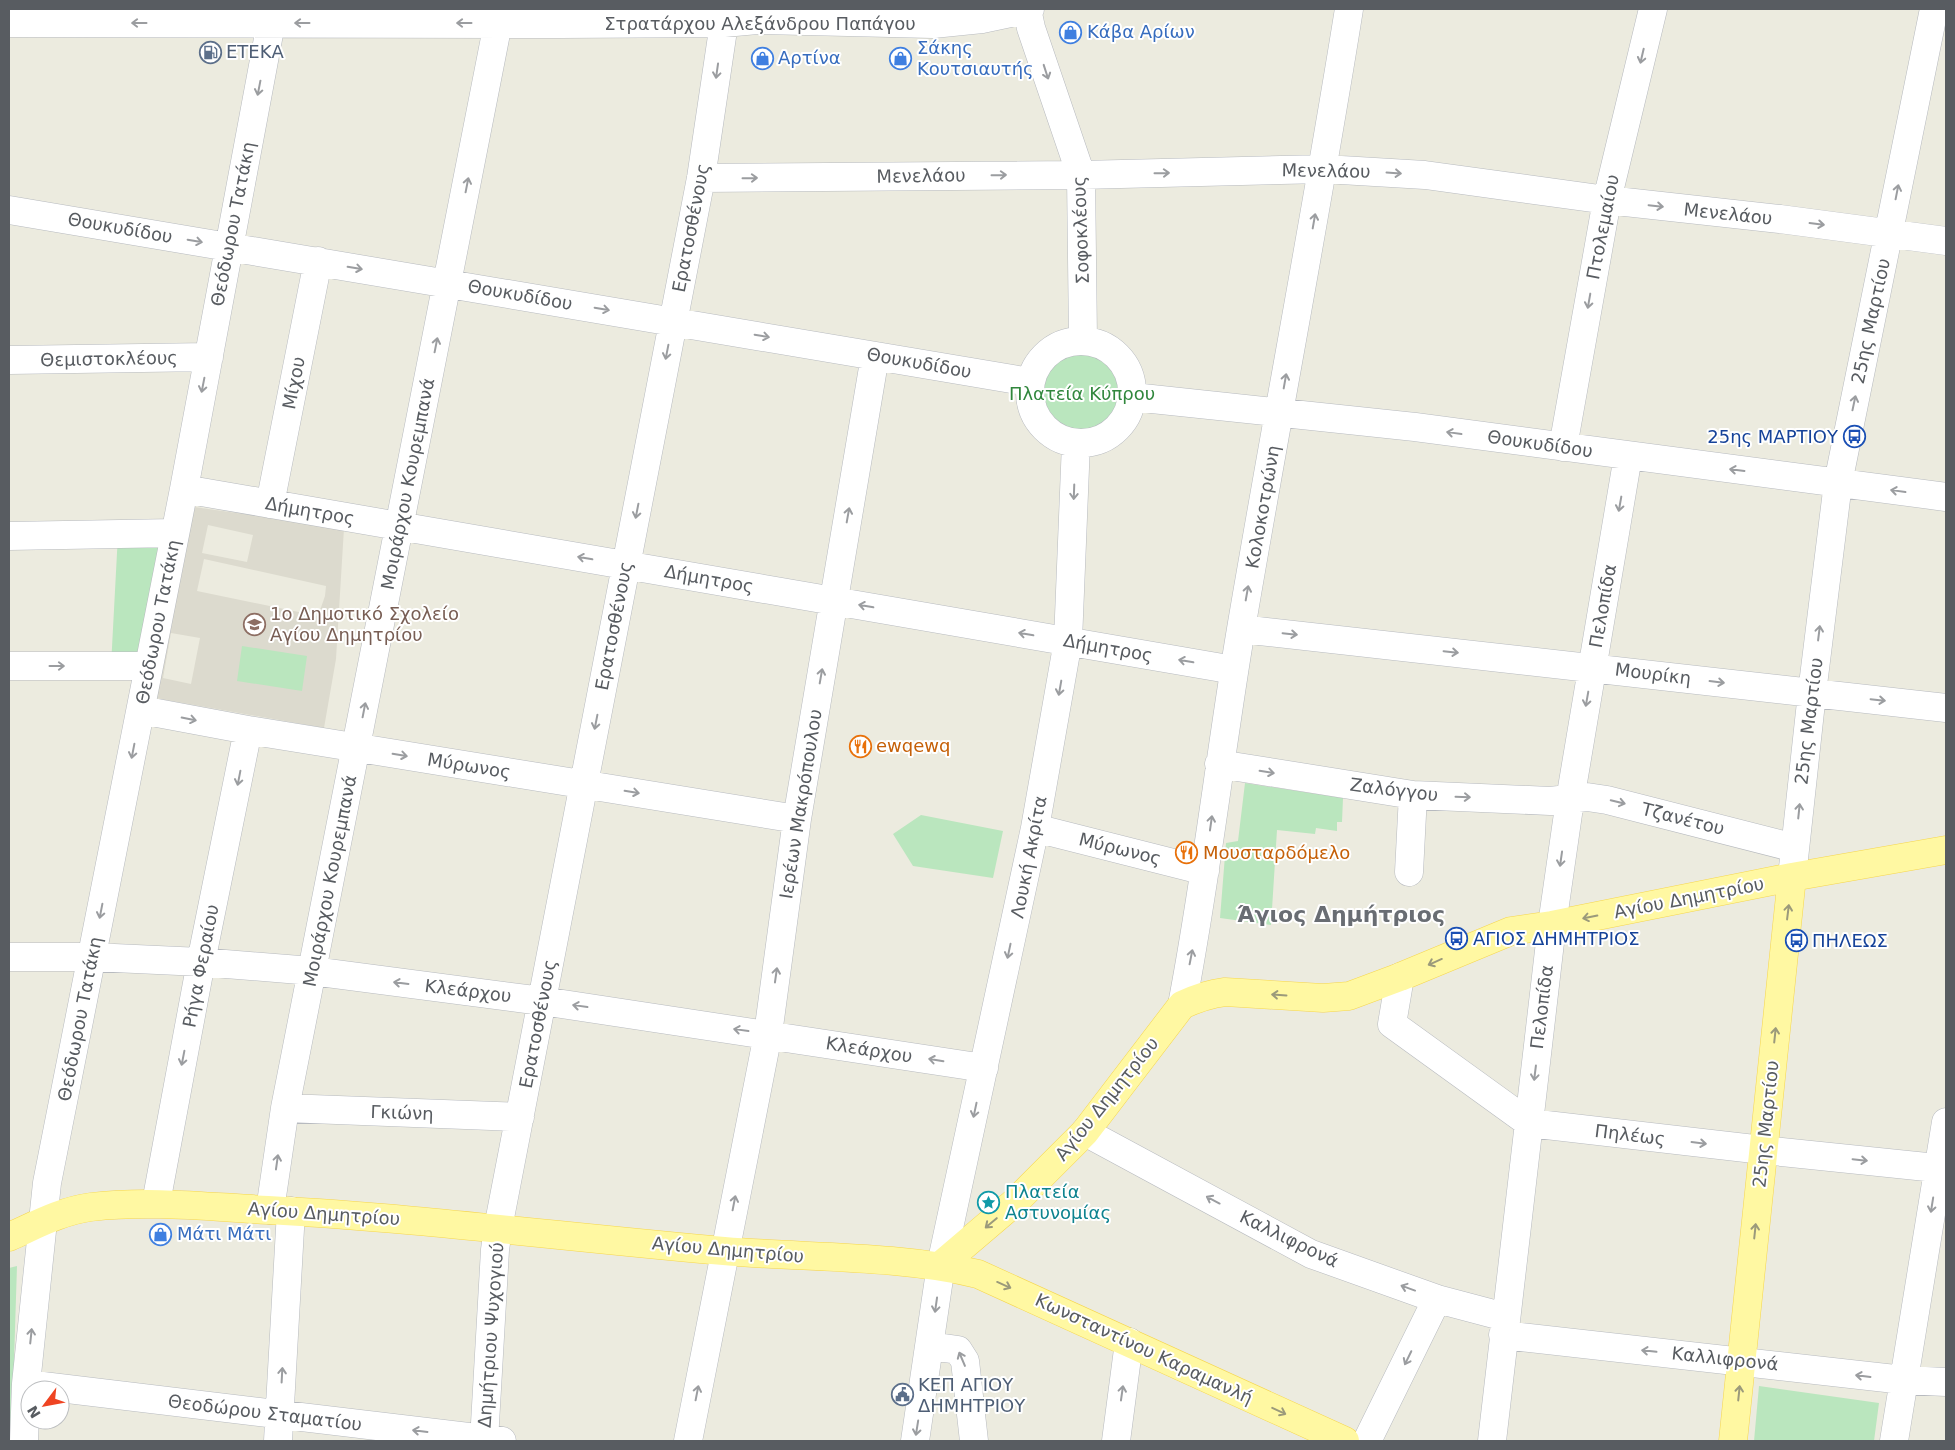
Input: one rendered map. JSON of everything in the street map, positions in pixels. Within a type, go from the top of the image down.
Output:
[{"type":"main road","name":"Αγίου Δημητρίου","points":[[9,1237],[60,1214],[90,1208],[156,1203],[280,1210],[498,1228],[725,1251],[941,1265],[1015,1202],[1085,1132],[1182,1005],[1210,993],[1225,992],[1323,998],[1348,996],[1400,977],[1510,931],[1552,925],[1792,877],[1946,850]]},
{"type":"main road","name":"25ης Μαρτίου","points":[[1733,1441],[1792,877]]},
{"type":"main road","name":"Κωνσταντίνου Καραμανλή","points":[[941,1265],[978,1274],[1345,1441]]},
{"type":"street","name":"Στρατάρχου Αλεξάνδρου Παπάγου","points":[[9,23],[169,16],[271,23],[366,16],[498,23],[559,16],[724,23],[757,14],[939,16],[982,19],[1028,9]]},
{"type":"street","name":"Σοφοκλέους","points":[[1028,9],[1031,28],[1081,174],[1083,340]]},
{"type":"street","name":"Κολοκοτρώνη","points":[[1182,1005],[1196,930],[1234,670],[1324,169],[1349,9]]},
{"type":"street","name":"Πτολεμαίου","points":[[1563,447],[1607,200],[1653,9]]},
{"type":"street","name":"25ης Μαρτίου","points":[[1792,877],[1838,483],[1934,9]]},
{"type":"street","name":"Θεόδωρου Τατάκη","points":[[26,1380],[47,1183],[184,489],[271,23]]},
{"type":"street","name":"Μοιράρχου Κουρεμπανά","points":[[279,1428],[280,1210],[285,1108],[498,23]]},
{"type":"street","name":"Ερατοσθένους","points":[[498,1228],[701,178],[724,23]]},
{"type":"street","name":"Μενελάου","points":[[701,178],[1324,169],[1425,175],[1607,200],[1780,219],[1946,241]]},
{"type":"street","name":"Θουκυδίδου","points":[[9,210],[1030,382]]},
{"type":"street","name":"Μίχου","points":[[270,504],[318,261]]},
{"type":"street","points":[[1083,340],[1104,346],[1120,358],[1130,376],[1133,397],[1125,419],[1114,432],[1098,440],[1076,443],[1055,436],[1039,421],[1032,406],[1030,382],[1039,362],[1048,353],[1064,343],[1083,340]]},
{"type":"street","name":"Ιερέων Μακρόπουλου","points":[[688,1441],[768,1034],[797,819],[876,356]]},
{"type":"street","name":"Θεμιστοκλέους","points":[[9,360],[209,357]]},
{"type":"street","name":"Θουκυδίδου","points":[[1133,397],[1414,427],[1946,497]]},
{"type":"street","name":"Λουκή Ακρίτα","points":[[915,1441],[941,1265],[1035,828],[1068,641],[1076,443]]},
{"type":"street","name":"Πελοπίδα","points":[[1492,1441],[1552,925],[1570,800],[1628,456]]},
{"type":"street","name":"Δήμητρος","points":[[184,489],[1234,670]]},
{"type":"street","points":[[9,536],[175,533]]},
{"type":"street","name":"Μουρίκη","points":[[1241,629],[1946,708]]},
{"type":"street","points":[[9,666],[148,666]]},
{"type":"street","name":"Μύρωνος","points":[[141,710],[356,748],[797,819]]},
{"type":"street","name":"Ρήγα Φεραίου","points":[[156,1203],[201,962],[248,730]]},
{"type":"street","name":"Ζαλόγγου","points":[[1219,764],[1413,795],[1550,801],[1570,800]]},
{"type":"street","points":[[1410,872],[1413,795]]},
{"type":"street","name":"Τζανέτου","points":[[1570,800],[1587,797],[1607,800],[1795,848]]},
{"type":"street","name":"Μύρωνος","points":[[1035,828],[1205,871]]},
{"type":"street","name":"Κλεάρχου","points":[[9,956],[92,957],[201,962],[312,971],[542,1000],[984,1068]]},
{"type":"street","name":"Πηλέως","points":[[1400,977],[1392,1024],[1529,1123],[1942,1168]]},
{"type":"street","name":"Γκιώνη","points":[[285,1108],[520,1117]]},
{"type":"street","points":[[1894,1441],[1942,1168],[1946,1122]]},
{"type":"street","name":"Καλλιφρονά","points":[[1085,1132],[1312,1254],[1437,1299],[1504,1326],[1742,1361],[1904,1380],[1946,1382]]},
{"type":"street","name":"Δημήτριου Ψυχογιού","points":[[491,1440],[495,1250],[498,1228]]},
{"type":"street","points":[[1367,1441],[1437,1299]]},
{"type":"street","points":[[1116,1441],[1129,1342]]},
{"type":"street","points":[[930,1346],[958,1350],[965,1360],[974,1441]]},
{"type":"street","name":"Θεοδώρου Σταματίου","points":[[70,1392],[279,1428],[491,1440]]},
{"type":"shaded area","name":"1ο Δημοτικό Σχολείο Αγίου Δημητρίου","points":[[194,507],[344,528],[336,659],[324,728],[155,698]],"holes":[[[208,525],[253,535],[247,562],[202,553]],[[204,559],[326,586],[325,596],[318,616],[197,591]],[[171,633],[200,638],[191,684],[163,678]]]},
{"type":"green space","name":"Πλατεία Κύπρου","points":[[1081,353],[1097,356],[1110,365],[1119,378],[1122,394],[1119,410],[1110,423],[1097,432],[1081,435],[1065,432],[1052,423],[1043,410],[1040,394],[1043,378],[1052,365],[1065,356]]},
{"type":"green space","points":[[175,533],[148,666],[111,666],[118,534]]},
{"type":"green space","points":[[242,646],[307,656],[302,691],[237,681]]},
{"type":"green space","points":[[1245,783],[1343,798],[1342,822],[1337,822],[1337,831],[1316,828],[1315,834],[1277,830],[1271,925],[1220,918],[1226,843],[1238,841]]},
{"type":"green space","points":[[921,815],[1003,831],[993,878],[913,866],[893,834]]},
{"type":"green space","points":[[17,1266],[14,1361],[21,1372],[18,1441],[9,1441],[9,1268]]},
{"type":"green space","points":[[1759,1386],[1879,1403],[1874,1441],[1754,1441]]},
{"type":"place","name":"Κάβα Αρίων","points":[[1071,32]]},
{"type":"place","name":"ΕΤΕΚΑ","points":[[210,52]]},
{"type":"place","name":"Αρτίνα","points":[[762,58]]},
{"type":"place","name":"Σάκης Κουτσιαυτής","points":[[901,58]]},
{"type":"place","name":"25ης ΜΑΡΤΙΟΥ","points":[[1854,437]]},
{"type":"place","name":"1ο Δημοτικό Σχολείο Αγίου Δημητρίου","points":[[254,624]]},
{"type":"place","name":"ewqewq","points":[[860,746]]},
{"type":"place","name":"Μουσταρδόμελο","points":[[1187,853]]},
{"type":"place","name":"ΑΓΙΟΣ ΔΗΜΗΤΡΙΟΣ","points":[[1457,939]]},
{"type":"place","name":"ΠΗΛΕΩΣ","points":[[1796,941]]},
{"type":"place","name":"Πλατεία Αστυνομίας","points":[[989,1202]]},
{"type":"place","name":"Μάτι Μάτι","points":[[161,1234]]},
{"type":"place","name":"ΚΕΠ ΑΓΙΟΥ ΔΗΜΗΤΡΙΟΥ","points":[[902,1395]]},
{"type":"district","name":"Άγιος Δημήτριος","points":[[1341,914]]}]
